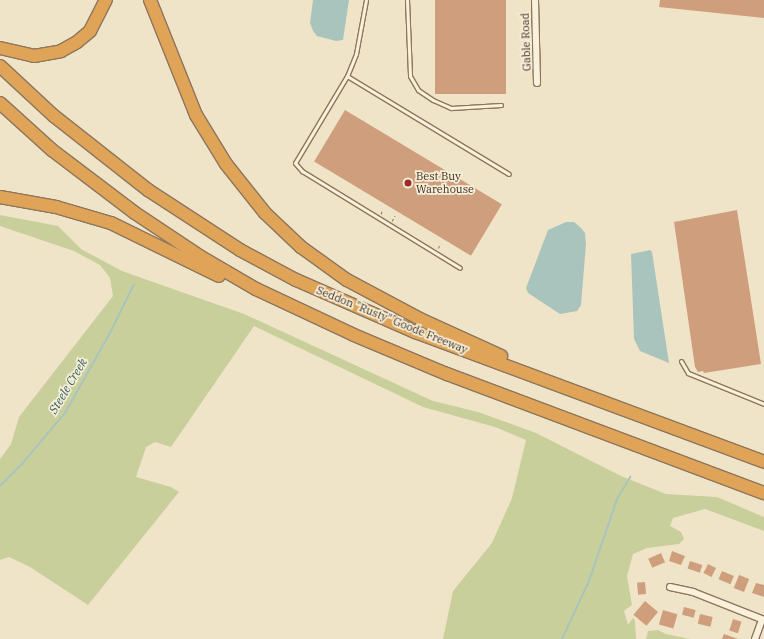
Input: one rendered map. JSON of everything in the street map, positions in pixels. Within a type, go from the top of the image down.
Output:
[{"type":"highway","points":[[0,48],[34,56],[52,54],[69,47],[90,31],[106,0]]},
{"type":"highway","points":[[150,0],[183,88],[208,137],[245,189],[287,234],[334,271],[381,299],[572,390]]},
{"type":"highway","name":"Seddon \"Rusty\" Goode Freeway","points":[[0,66],[101,155],[185,215],[240,250],[350,305],[764,462]]},
{"type":"highway","points":[[0,103],[86,177],[166,235],[256,289],[320,320]]},
{"type":"highway","points":[[0,197],[56,207],[111,223],[159,244],[203,268],[447,374],[764,494]]},
{"type":"street","name":"Gable Road","points":[[535,0],[537,83]]},
{"type":"street","points":[[670,587],[698,594],[763,620],[755,639]]},
{"type":"lane","points":[[366,0],[356,54],[347,76],[295,163],[302,171],[460,268]]},
{"type":"lane","points":[[407,0],[410,76],[418,90],[433,100],[451,108],[501,105]]},
{"type":"lane","points":[[347,76],[509,174]]},
{"type":"lane","points":[[681,361],[688,373],[764,404]]},
{"type":"green space","points":[[0,215],[58,226],[81,249],[122,271],[244,314],[433,401],[478,412],[536,433],[621,476],[666,494],[717,497],[764,517],[764,531],[705,509],[673,518],[670,526],[681,532],[684,539],[679,544],[647,548],[633,554],[627,576],[632,605],[624,611],[628,625],[633,618],[635,620],[636,639],[443,639],[453,591],[492,543],[512,498],[526,440],[495,427],[423,407],[254,326],[171,447],[155,442],[146,447],[136,477],[171,487],[179,492],[88,605],[30,567],[9,557],[0,560],[0,459],[11,444],[19,417],[113,296],[110,278],[100,265],[74,251],[0,226]]},
{"type":"green space","points":[[658,630],[666,634],[690,639],[646,639],[648,631]]},
{"type":"water","points":[[313,0],[349,0],[343,40],[336,41],[317,36],[313,31],[310,23]]},
{"type":"water","points":[[566,222],[574,222],[581,228],[585,233],[586,244],[581,305],[577,311],[560,314],[528,293],[526,288],[548,230]]},
{"type":"water","points":[[650,250],[652,252],[669,363],[640,351],[634,339],[631,254]]},
{"type":"building","points":[[435,0],[506,0],[506,94],[435,94]]},
{"type":"building","points":[[660,0],[764,0],[764,18],[659,7]]},
{"type":"building","name":"Best Buy Warehouse","points":[[345,110],[502,204],[471,256],[314,161]]},
{"type":"building","points":[[737,210],[761,364],[704,373],[703,371],[698,372],[695,367],[674,222]]},
{"type":"building","points":[[672,551],[685,556],[681,565],[669,561]]},
{"type":"building","points":[[661,553],[665,562],[652,568],[648,559]]},
{"type":"building","points":[[690,561],[702,565],[700,573],[688,569]]},
{"type":"building","points":[[708,564],[716,568],[711,577],[703,573]]},
{"type":"building","points":[[722,571],[734,576],[730,584],[718,579]]},
{"type":"building","points":[[739,575],[749,579],[744,592],[734,588]]},
{"type":"building","points":[[645,582],[646,594],[638,595],[637,583]]},
{"type":"building","points":[[756,583],[764,585],[764,597],[752,593]]},
{"type":"building","points":[[645,601],[658,612],[646,626],[633,615]]},
{"type":"building","points":[[684,607],[696,610],[694,618],[682,615]]},
{"type":"building","points":[[663,610],[677,614],[673,629],[659,624]]},
{"type":"building","points":[[700,614],[713,617],[710,627],[698,624]]},
{"type":"building","points":[[733,619],[742,622],[738,633],[729,630]]},
{"type":"building","points":[[724,634],[738,639],[722,639]]},
{"type":"waterway","name":"Steele Creek","points":[[0,486],[21,465],[65,413],[111,331],[134,284]]},
{"type":"waterway","points":[[562,639],[589,581],[617,499],[630,477]]},
{"type":"place","name":"Best Buy Warehouse","points":[[408,183]]}]
